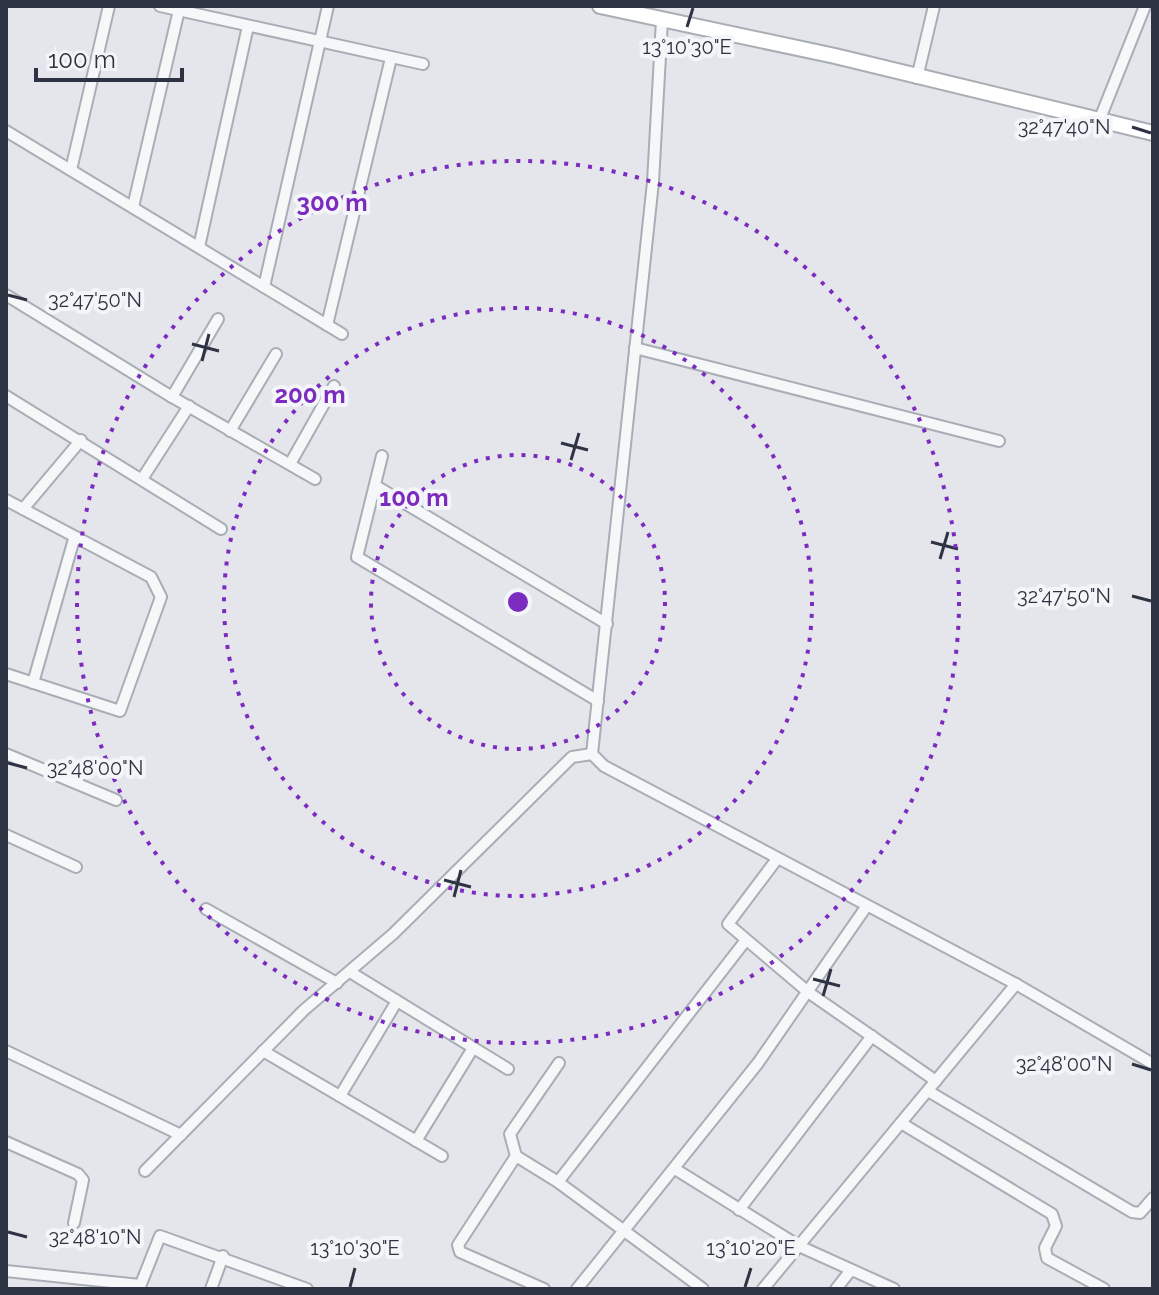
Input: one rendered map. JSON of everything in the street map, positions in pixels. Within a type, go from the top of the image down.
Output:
[{"type":"street","points":[[71,170],[109,6]]},
{"type":"street","points":[[160,6],[423,64]]},
{"type":"street","points":[[264,287],[328,6]]},
{"type":"street","points":[[600,6],[835,56],[1153,133]]},
{"type":"street","points":[[917,78],[934,6]]},
{"type":"street","points":[[1099,121],[1145,6]]},
{"type":"street","points":[[133,207],[179,10]]},
{"type":"street","points":[[592,754],[653,182],[662,20]]},
{"type":"street","points":[[199,247],[248,26]]},
{"type":"street","points":[[327,325],[391,58]]},
{"type":"street","points":[[6,131],[342,334]]},
{"type":"street","points":[[6,295],[172,397],[315,479]]},
{"type":"street","points":[[172,397],[218,319]]},
{"type":"street","points":[[635,348],[999,441]]},
{"type":"street","points":[[230,431],[276,354]]},
{"type":"street","points":[[290,464],[334,386]]},
{"type":"street","points":[[6,396],[221,529]]},
{"type":"street","points":[[142,479],[189,406]]},
{"type":"street","points":[[23,509],[81,440]]},
{"type":"street","points":[[382,456],[357,552],[360,560],[598,701]]},
{"type":"street","points":[[376,486],[607,624]]},
{"type":"street","points":[[6,500],[74,539],[151,577],[160,589],[160,606],[120,711],[6,674]]},
{"type":"street","points":[[33,683],[74,539]]},
{"type":"street","points":[[6,754],[116,800]]},
{"type":"street","points":[[592,754],[604,766],[1016,984],[1153,1064]]},
{"type":"street","points":[[145,1171],[263,1051],[350,972],[572,757],[592,754]]},
{"type":"street","points":[[6,835],[76,867]]},
{"type":"street","points":[[777,859],[728,922],[808,992],[936,1081]]},
{"type":"street","points":[[577,1289],[675,1169],[808,992],[866,907]]},
{"type":"street","points":[[206,909],[337,983]]},
{"type":"street","points":[[558,1182],[746,940]]},
{"type":"street","points":[[350,972],[508,1069]]},
{"type":"street","points":[[763,1289],[1016,984]]},
{"type":"street","points":[[340,1096],[397,1001]]},
{"type":"street","points":[[739,1210],[872,1036]]},
{"type":"street","points":[[416,1141],[473,1048]]},
{"type":"street","points":[[6,1051],[181,1135]]},
{"type":"street","points":[[263,1051],[442,1156]]},
{"type":"street","points":[[559,1063],[510,1134],[516,1156],[558,1182],[703,1289]]},
{"type":"street","points":[[928,1091],[1132,1212],[1140,1213],[1153,1198]]},
{"type":"street","points":[[901,1123],[1052,1214],[1056,1226],[1045,1248],[1047,1258],[1104,1289]]},
{"type":"street","points":[[6,1142],[78,1174],[84,1187],[74,1223]]},
{"type":"street","points":[[516,1156],[458,1245],[460,1252],[544,1289]]},
{"type":"street","points":[[675,1169],[799,1246],[894,1289]]},
{"type":"street","points":[[6,1271],[140,1287],[160,1236],[223,1256],[286,1285],[307,1289]]},
{"type":"street","points":[[211,1289],[223,1256]]},
{"type":"street","points":[[836,1289],[851,1270]]},
{"type":"street","points":[[39,1289],[40,1275]]}]
